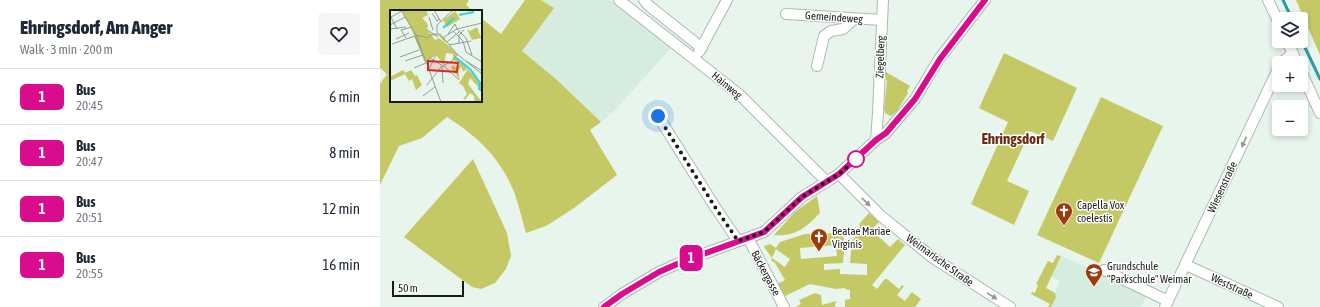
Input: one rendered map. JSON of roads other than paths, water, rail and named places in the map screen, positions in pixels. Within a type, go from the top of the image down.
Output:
[{"type":"street","name":"Hainweg","points":[[619,0],[740,95],[826,181]]},
{"type":"street","points":[[644,0],[702,48]]},
{"type":"street","points":[[696,60],[727,0]]},
{"type":"street","name":"Ziegelberg","points":[[876,140],[883,0]]},
{"type":"street","points":[[604,307],[622,294],[659,272],[684,261],[764,232],[802,197],[839,174],[876,140],[886,133],[915,99],[940,59],[985,0]]},
{"type":"street","points":[[1268,0],[1274,12]]},
{"type":"street","name":"Gemeindeweg","points":[[786,14],[882,20]]},
{"type":"street","points":[[816,66],[824,36],[831,31],[843,29],[854,19]]},
{"type":"street","points":[[1290,48],[1294,56]]},
{"type":"street","points":[[1289,56],[1293,53]]},
{"type":"street","name":"Wiesenstraße","points":[[1166,304],[1186,265],[1272,81]]},
{"type":"street","points":[[1308,86],[1320,113]]},
{"type":"street","name":"Bäckergasse","points":[[658,116],[715,207],[743,240],[784,307]]},
{"type":"street","name":"Weimarische Straße","points":[[839,174],[849,186],[881,216],[933,258],[1010,307]]},
{"type":"street","name":"Weststraße","points":[[1186,265],[1278,307]]},
{"type":"street","points":[[1104,270],[1166,304]]},
{"type":"waterway","points":[[1283,0],[1289,12]]},
{"type":"waterway","points":[[1305,48],[1320,79]]},
{"type":"place","name":"Capella Vox coelestis","points":[[1064,226]]},
{"type":"place","name":"Beatae Mariae Virginis","points":[[819,252]]},
{"type":"place","name":"Grundschule \"Parkschule\" Weimar","points":[[1094,287]]},
{"type":"district","name":"Ehringsdorf","points":[[1013,139]]}]
